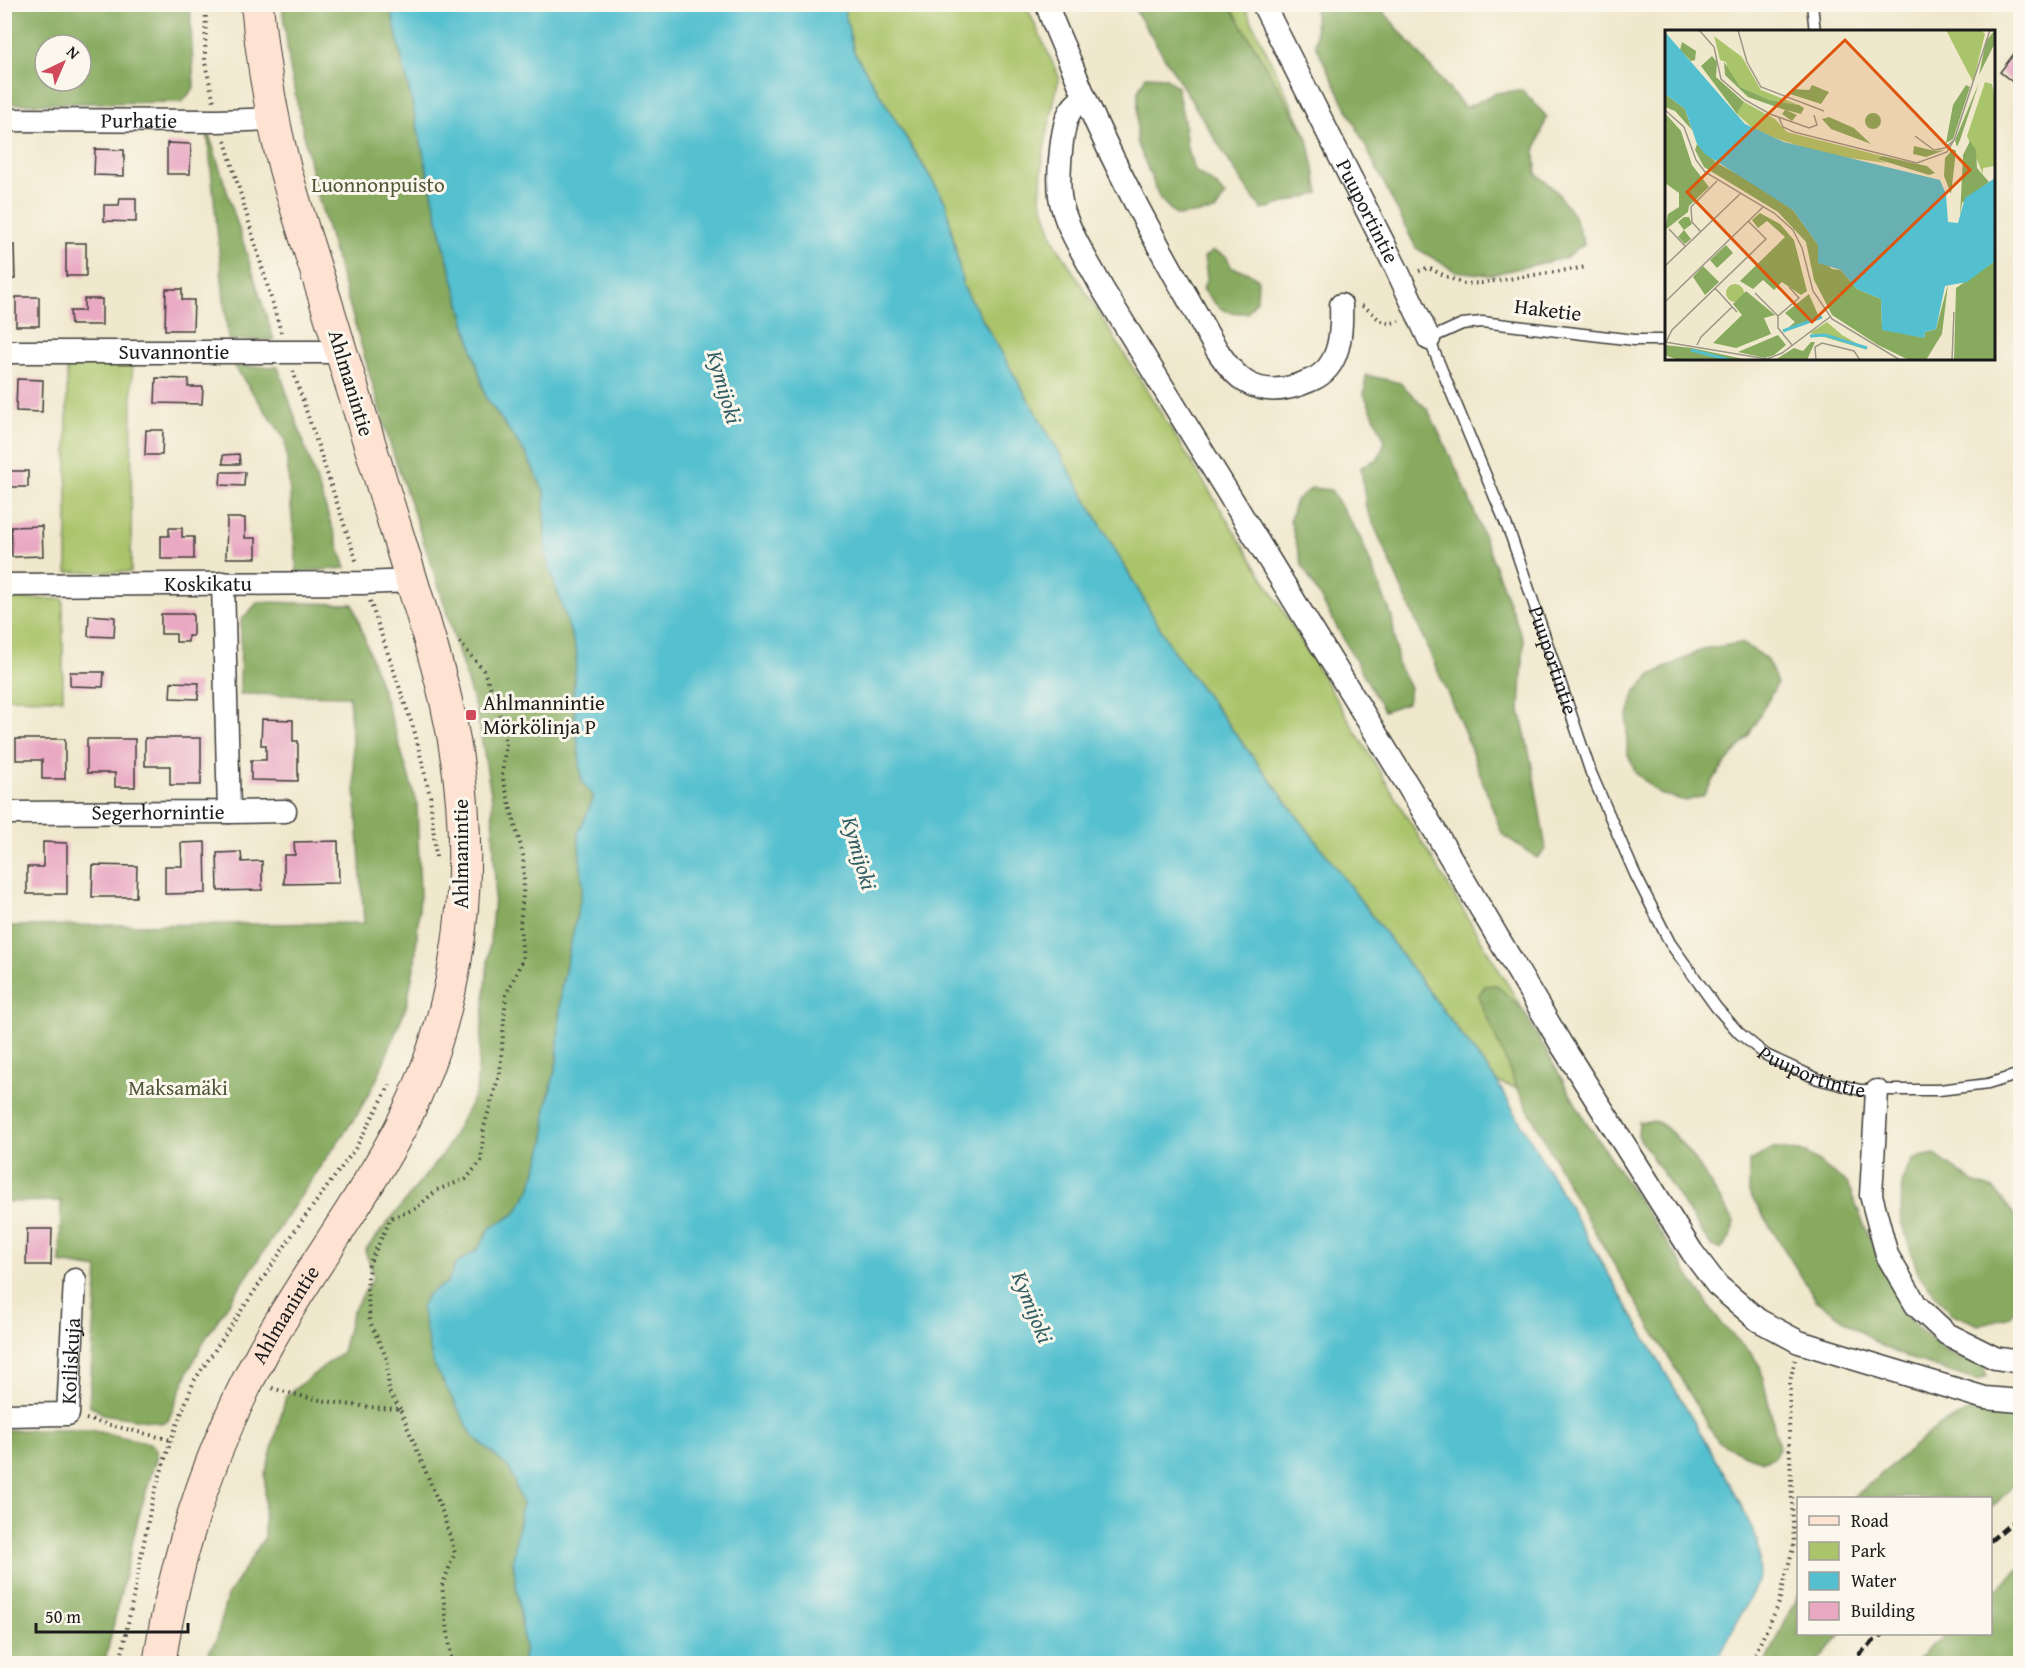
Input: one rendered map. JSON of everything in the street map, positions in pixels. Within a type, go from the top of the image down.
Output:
[{"type":"street","name":"Ahlmanintie","points":[[159,1664],[171,1597],[196,1505],[223,1433],[250,1377],[287,1310],[393,1142],[411,1105],[432,1052],[446,1005],[455,966],[464,895],[465,844],[459,773],[446,700],[285,168],[262,63],[257,4]]},
{"type":"street","points":[[1047,4],[1084,98],[1118,169],[1219,353],[1236,374],[1246,382],[1262,388],[1278,390],[1296,387],[1316,378],[1334,357],[1341,341],[1349,304]]},
{"type":"street","name":"Puuportintie","points":[[1263,4],[1397,270],[1429,339]]},
{"type":"street","points":[[1084,98],[1075,104],[1064,123],[1058,178],[1060,199],[1072,230],[1102,288],[1410,789],[1561,1044],[1692,1252],[1717,1285],[1744,1309],[1758,1320],[1799,1342],[1984,1398],[2020,1401]]},
{"type":"street","name":"Purhatie","points":[[4,120],[274,119]]},
{"type":"street","name":"Suvannontie","points":[[4,352],[341,352]]},
{"type":"street","name":"Koskikatu","points":[[4,585],[411,581]]},
{"type":"street","name":"Segerhornintie","points":[[4,813],[229,812],[223,584]]},
{"type":"street","points":[[229,812],[285,811]]},
{"type":"street","points":[[1877,1091],[1871,1195],[1887,1255],[1916,1305],[1947,1334],[1995,1358],[2020,1362]]},
{"type":"street","name":"Koiliskuja","points":[[4,1415],[68,1414],[75,1280]]},
{"type":"lane","points":[[1812,4],[1815,30]]},
{"type":"lane","name":"Haketie","points":[[1429,339],[1462,324],[1482,322],[1634,340],[1665,340]]},
{"type":"lane","name":"Puuportintie","points":[[1429,339],[1511,536],[1591,773],[1635,874],[1670,943],[1716,1007],[1739,1033],[1766,1055],[1818,1079],[1860,1090],[1949,1089],[1988,1084],[2020,1074]]},
{"type":"path","points":[[206,4],[205,63],[218,121],[228,147],[287,353],[357,563]]},
{"type":"path","points":[[1419,271],[1428,268],[1463,284],[1587,267]]},
{"type":"path","points":[[1349,304],[1366,307],[1381,321],[1390,324],[1402,320]]},
{"type":"path","points":[[367,593],[415,733],[430,796],[437,861]]},
{"type":"path","points":[[120,1664],[152,1501],[171,1440],[194,1381],[299,1226],[355,1149],[393,1077]]},
{"type":"path","points":[[1750,1664],[1778,1606],[1794,1545],[1789,1436],[1790,1381],[1799,1342]]},
{"type":"path","points":[[250,1377],[272,1388],[301,1396],[360,1407],[400,1409],[442,1511],[455,1553],[442,1586],[452,1664]]},
{"type":"path","points":[[68,1414],[171,1440]]},
{"type":"green space","points":[[1322,4],[1378,5],[1465,108],[1496,93],[1522,90],[1547,117],[1535,151],[1536,173],[1557,192],[1574,216],[1584,244],[1565,258],[1489,275],[1455,271],[1416,248],[1316,46],[1315,11]]},
{"type":"green space","points":[[4,5],[190,5],[194,88],[182,102],[5,104]]},
{"type":"green space","name":"Luonnonpuisto","points":[[282,5],[390,5],[444,245],[486,398],[526,454],[546,493],[545,553],[577,653],[573,696],[582,782],[594,797],[578,834],[583,887],[561,989],[557,1062],[546,1108],[545,1140],[530,1190],[515,1214],[490,1228],[478,1249],[456,1264],[447,1283],[429,1293],[422,1307],[433,1363],[473,1436],[509,1468],[522,1503],[513,1560],[525,1649],[522,1664],[202,1664],[217,1638],[227,1596],[264,1538],[265,1475],[286,1396],[342,1352],[352,1312],[374,1277],[365,1251],[445,1151],[476,1092],[495,886],[492,800],[478,718],[439,587],[390,444],[314,183],[290,69]]},
{"type":"green space","points":[[843,5],[1026,5],[1059,77],[1043,154],[1040,197],[1054,241],[1264,579],[1523,1010],[1496,985],[1479,996],[1517,1088],[1497,1082],[1174,652],[963,286],[946,203],[854,52]]},
{"type":"green space","points":[[1132,5],[1230,5],[1308,139],[1319,193],[1262,210],[1240,179]]},
{"type":"green space","points":[[1230,5],[1244,5],[1308,139]]},
{"type":"green space","points":[[1146,76],[1165,77],[1177,87],[1187,149],[1195,171],[1216,185],[1225,196],[1215,211],[1177,216],[1160,199],[1137,142],[1138,91]]},
{"type":"green space","points":[[207,128],[274,340],[228,340]]},
{"type":"green space","points":[[1213,251],[1226,256],[1232,268],[1248,272],[1258,279],[1257,300],[1247,313],[1226,311],[1203,289],[1207,278],[1204,257]]},
{"type":"green space","points":[[67,363],[132,365],[131,572],[67,572]]},
{"type":"green space","points":[[234,366],[278,367],[346,568],[297,572],[285,439]]},
{"type":"green space","points":[[1366,375],[1400,383],[1428,410],[1464,485],[1524,642],[1520,710],[1546,849],[1537,858],[1502,834],[1464,731],[1366,507],[1361,467],[1378,459],[1385,441],[1364,394]]},
{"type":"green space","points":[[1312,488],[1331,490],[1360,537],[1392,617],[1398,665],[1410,688],[1407,703],[1384,711],[1302,565],[1290,520],[1296,500]]},
{"type":"green space","points":[[5,599],[63,599],[63,699],[5,698]]},
{"type":"green space","name":"Maksamäki","points":[[258,602],[353,604],[417,804],[420,894],[415,963],[406,1007],[376,1081],[357,1115],[207,1336],[188,1372],[168,1421],[161,1423],[103,1414],[89,1405],[98,1269],[60,1263],[61,1201],[5,1202],[5,926],[364,923],[349,696],[240,694],[241,620]]},
{"type":"green space","points":[[1741,643],[1765,658],[1777,684],[1749,735],[1718,773],[1703,796],[1686,801],[1660,794],[1636,773],[1627,752],[1627,720],[1634,693],[1651,675],[1703,649]]},
{"type":"green space","points":[[1496,985],[1523,1010],[1585,1120],[1722,1325],[1750,1352],[1760,1366],[1779,1448],[1774,1457],[1764,1461],[1747,1456],[1718,1442],[1575,1198],[1517,1088],[1478,996],[1485,986]]},
{"type":"green space","points":[[1655,1121],[1667,1128],[1688,1152],[1709,1182],[1734,1221],[1731,1237],[1721,1249],[1711,1246],[1638,1136],[1639,1122]]},
{"type":"green space","points":[[1773,1148],[1806,1153],[1847,1183],[1881,1266],[1908,1316],[1918,1328],[1949,1354],[1983,1365],[1987,1377],[1977,1381],[1908,1358],[1878,1344],[1816,1300],[1749,1193],[1749,1162]]},
{"type":"green space","points":[[1934,1154],[1975,1183],[1994,1189],[2020,1222],[2020,1300],[2010,1316],[1979,1325],[1950,1313],[1919,1275],[1901,1221],[1902,1180],[1913,1159]]},
{"type":"green space","points":[[1972,1410],[2020,1415],[2020,1480],[1992,1507],[1992,1497],[1854,1497],[1938,1426]]},
{"type":"green space","points":[[5,1430],[92,1430],[149,1443],[155,1448],[157,1455],[138,1519],[106,1657],[101,1663],[24,1663],[5,1657]]},
{"type":"green space","points":[[2020,1568],[2020,1663],[1912,1663],[1945,1635],[1992,1635],[1992,1593]]},
{"type":"green space","points":[[1797,1596],[1797,1635],[1840,1635],[1816,1663],[1766,1663]]},
{"type":"water","name":"Kymijoki","points":[[390,5],[843,5],[854,52],[946,203],[963,286],[1174,652],[1497,1082],[1733,1489],[1758,1541],[1760,1577],[1716,1663],[522,1663],[525,1649],[513,1560],[522,1503],[509,1468],[473,1436],[433,1363],[421,1307],[429,1293],[447,1283],[456,1264],[478,1249],[490,1228],[515,1214],[530,1190],[545,1140],[546,1108],[557,1062],[561,989],[583,887],[578,834],[594,797],[582,782],[573,696],[577,653],[545,553],[545,493],[526,454],[486,398],[444,245]]},
{"type":"building","points":[[2020,46],[2020,88],[2000,72]]},
{"type":"building","points":[[167,143],[191,144],[190,174],[167,174]]},
{"type":"building","points":[[95,149],[124,150],[124,176],[94,175]]},
{"type":"building","points":[[120,198],[136,198],[136,222],[104,221],[104,205],[119,205]]},
{"type":"building","points":[[66,243],[86,243],[86,276],[66,276]]},
{"type":"building","points":[[4,245],[14,245],[15,279],[4,279]]},
{"type":"building","points":[[166,289],[182,289],[182,300],[194,300],[193,330],[165,330]]},
{"type":"building","points":[[16,297],[39,297],[39,326],[16,326]]},
{"type":"building","points":[[84,299],[102,299],[102,325],[71,325],[70,311],[84,311]]},
{"type":"building","points":[[156,378],[189,379],[188,387],[203,387],[202,404],[155,403]]},
{"type":"building","points":[[17,379],[43,380],[42,412],[16,411]]},
{"type":"building","points":[[146,430],[163,430],[162,455],[145,455]]},
{"type":"building","points":[[239,454],[240,464],[223,464],[223,455]]},
{"type":"building","points":[[5,471],[28,471],[28,487],[5,487]]},
{"type":"building","points":[[221,472],[245,472],[244,486],[220,485]]},
{"type":"building","points":[[227,518],[245,518],[245,538],[256,538],[256,558],[226,558]]},
{"type":"building","points":[[42,526],[43,556],[12,557],[11,527]]},
{"type":"building","points":[[169,528],[182,528],[182,537],[194,537],[194,559],[161,559],[161,536],[169,536]]},
{"type":"building","points":[[161,614],[193,614],[193,636],[188,636],[188,642],[176,642],[176,634],[161,634]]},
{"type":"building","points":[[89,615],[115,617],[114,637],[88,636]]},
{"type":"building","points":[[70,672],[104,672],[103,687],[70,686]]},
{"type":"building","points":[[171,682],[199,683],[198,699],[170,698]]},
{"type":"building","points":[[262,719],[293,720],[293,741],[298,741],[298,781],[251,780],[251,760],[266,760],[266,745],[261,745]]},
{"type":"building","points":[[145,738],[201,738],[201,785],[170,785],[170,766],[145,766]]},
{"type":"building","points":[[16,739],[65,739],[65,779],[42,779],[42,760],[16,760]]},
{"type":"building","points":[[87,739],[135,739],[135,787],[115,787],[115,773],[87,773]]},
{"type":"building","points":[[338,841],[339,883],[284,884],[284,855],[295,855],[294,842]]},
{"type":"building","points":[[43,842],[67,843],[67,894],[27,894],[27,867],[43,867]]},
{"type":"building","points":[[205,842],[206,893],[165,894],[165,866],[182,866],[181,843]]},
{"type":"building","points":[[241,852],[242,862],[262,861],[262,890],[218,891],[217,853]]},
{"type":"building","points":[[93,865],[137,866],[136,897],[92,897]]},
{"type":"building","points":[[27,1229],[52,1229],[51,1265],[26,1265]]},
{"type":"building","points":[[4,1231],[7,1231],[7,1271],[4,1271]]},
{"type":"railway","points":[[1992,1539],[2020,1516]]},
{"type":"railway","points":[[1848,1664],[1881,1635]]},
{"type":"place","name":"Ahlmannintie Mörkölinja P","points":[[471,715]]}]
